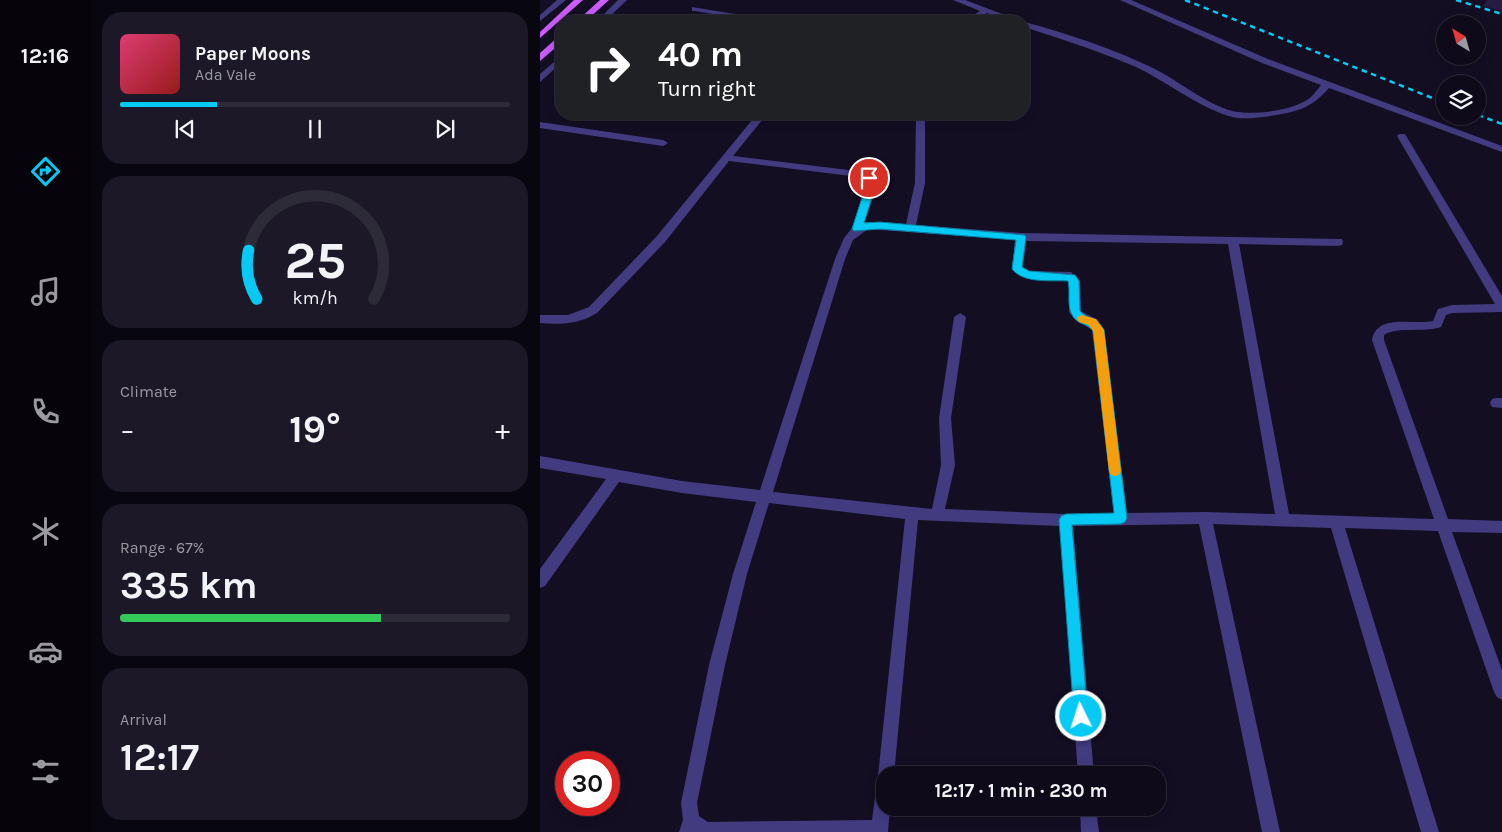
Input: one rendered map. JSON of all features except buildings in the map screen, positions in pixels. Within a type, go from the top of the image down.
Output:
[{"type":"main road","points":[[563,15],[579,0]]},
{"type":"main road","points":[[588,15],[605,0]]},
{"type":"main road","points":[[540,36],[555,22]]},
{"type":"main road","points":[[540,58],[555,44]]},
{"type":"street","points":[[540,19],[562,0]]},
{"type":"street","points":[[607,15],[623,0]]},
{"type":"street","points":[[957,0],[998,15]]},
{"type":"street","points":[[1124,0],[1266,61],[1502,149]]},
{"type":"street","points":[[695,9],[730,15]]},
{"type":"street","points":[[978,15],[985,11]]},
{"type":"street","points":[[1030,26],[1118,56],[1152,71],[1220,110],[1237,116],[1258,115],[1295,109],[1314,99],[1327,84]]},
{"type":"street","points":[[540,79],[555,66]]},
{"type":"street","points":[[540,319],[564,321],[581,318],[593,310],[661,239],[757,120]]},
{"type":"street","points":[[910,228],[920,182],[921,120]]},
{"type":"street","points":[[540,125],[663,144]]},
{"type":"street","points":[[1402,136],[1502,307],[1452,309],[1442,312],[1437,324],[1430,327],[1394,326],[1384,328],[1379,333],[1378,340],[1502,692]]},
{"type":"street","points":[[725,158],[862,174],[869,178],[871,185],[857,229]]},
{"type":"street","points":[[881,816],[880,830],[705,831],[689,826],[689,803],[717,665],[740,574],[763,497],[849,236],[857,229],[867,225],[1021,237],[1338,242]]},
{"type":"street","points":[[1021,237],[1017,269],[1027,275],[1071,277],[1074,281],[1075,312],[1082,319],[1092,322],[1098,330],[1121,518]]},
{"type":"street","points":[[1233,241],[1283,520]]},
{"type":"street","points":[[937,514],[948,465],[945,418],[960,317]]},
{"type":"street","points":[[540,462],[616,476],[763,497],[912,514],[1066,520],[1205,518],[1502,527]]},
{"type":"street","points":[[540,581],[616,476]]},
{"type":"street","points":[[887,766],[912,514]]},
{"type":"street","points":[[1205,518],[1271,832]]},
{"type":"street","points":[[1066,520],[1085,766]]},
{"type":"street","points":[[1336,521],[1430,832]]},
{"type":"street","points":[[1089,816],[1090,832]]},
{"type":"railway","points":[[1185,0],[1436,99]]},
{"type":"railway","points":[[1456,0],[1502,14]]},
{"type":"railway","points":[[1486,118],[1502,124]]},
{"type":"slow traffic","points":[[1082,319],[1097,325],[1115,471]]},
{"type":"route","points":[[869,178],[871,185],[857,229],[867,225],[1021,237],[1016,264],[1017,269],[1027,275],[1067,275],[1071,277],[1074,281],[1075,312],[1082,319],[1097,325],[1121,518],[1066,520],[1081,716]]}]
